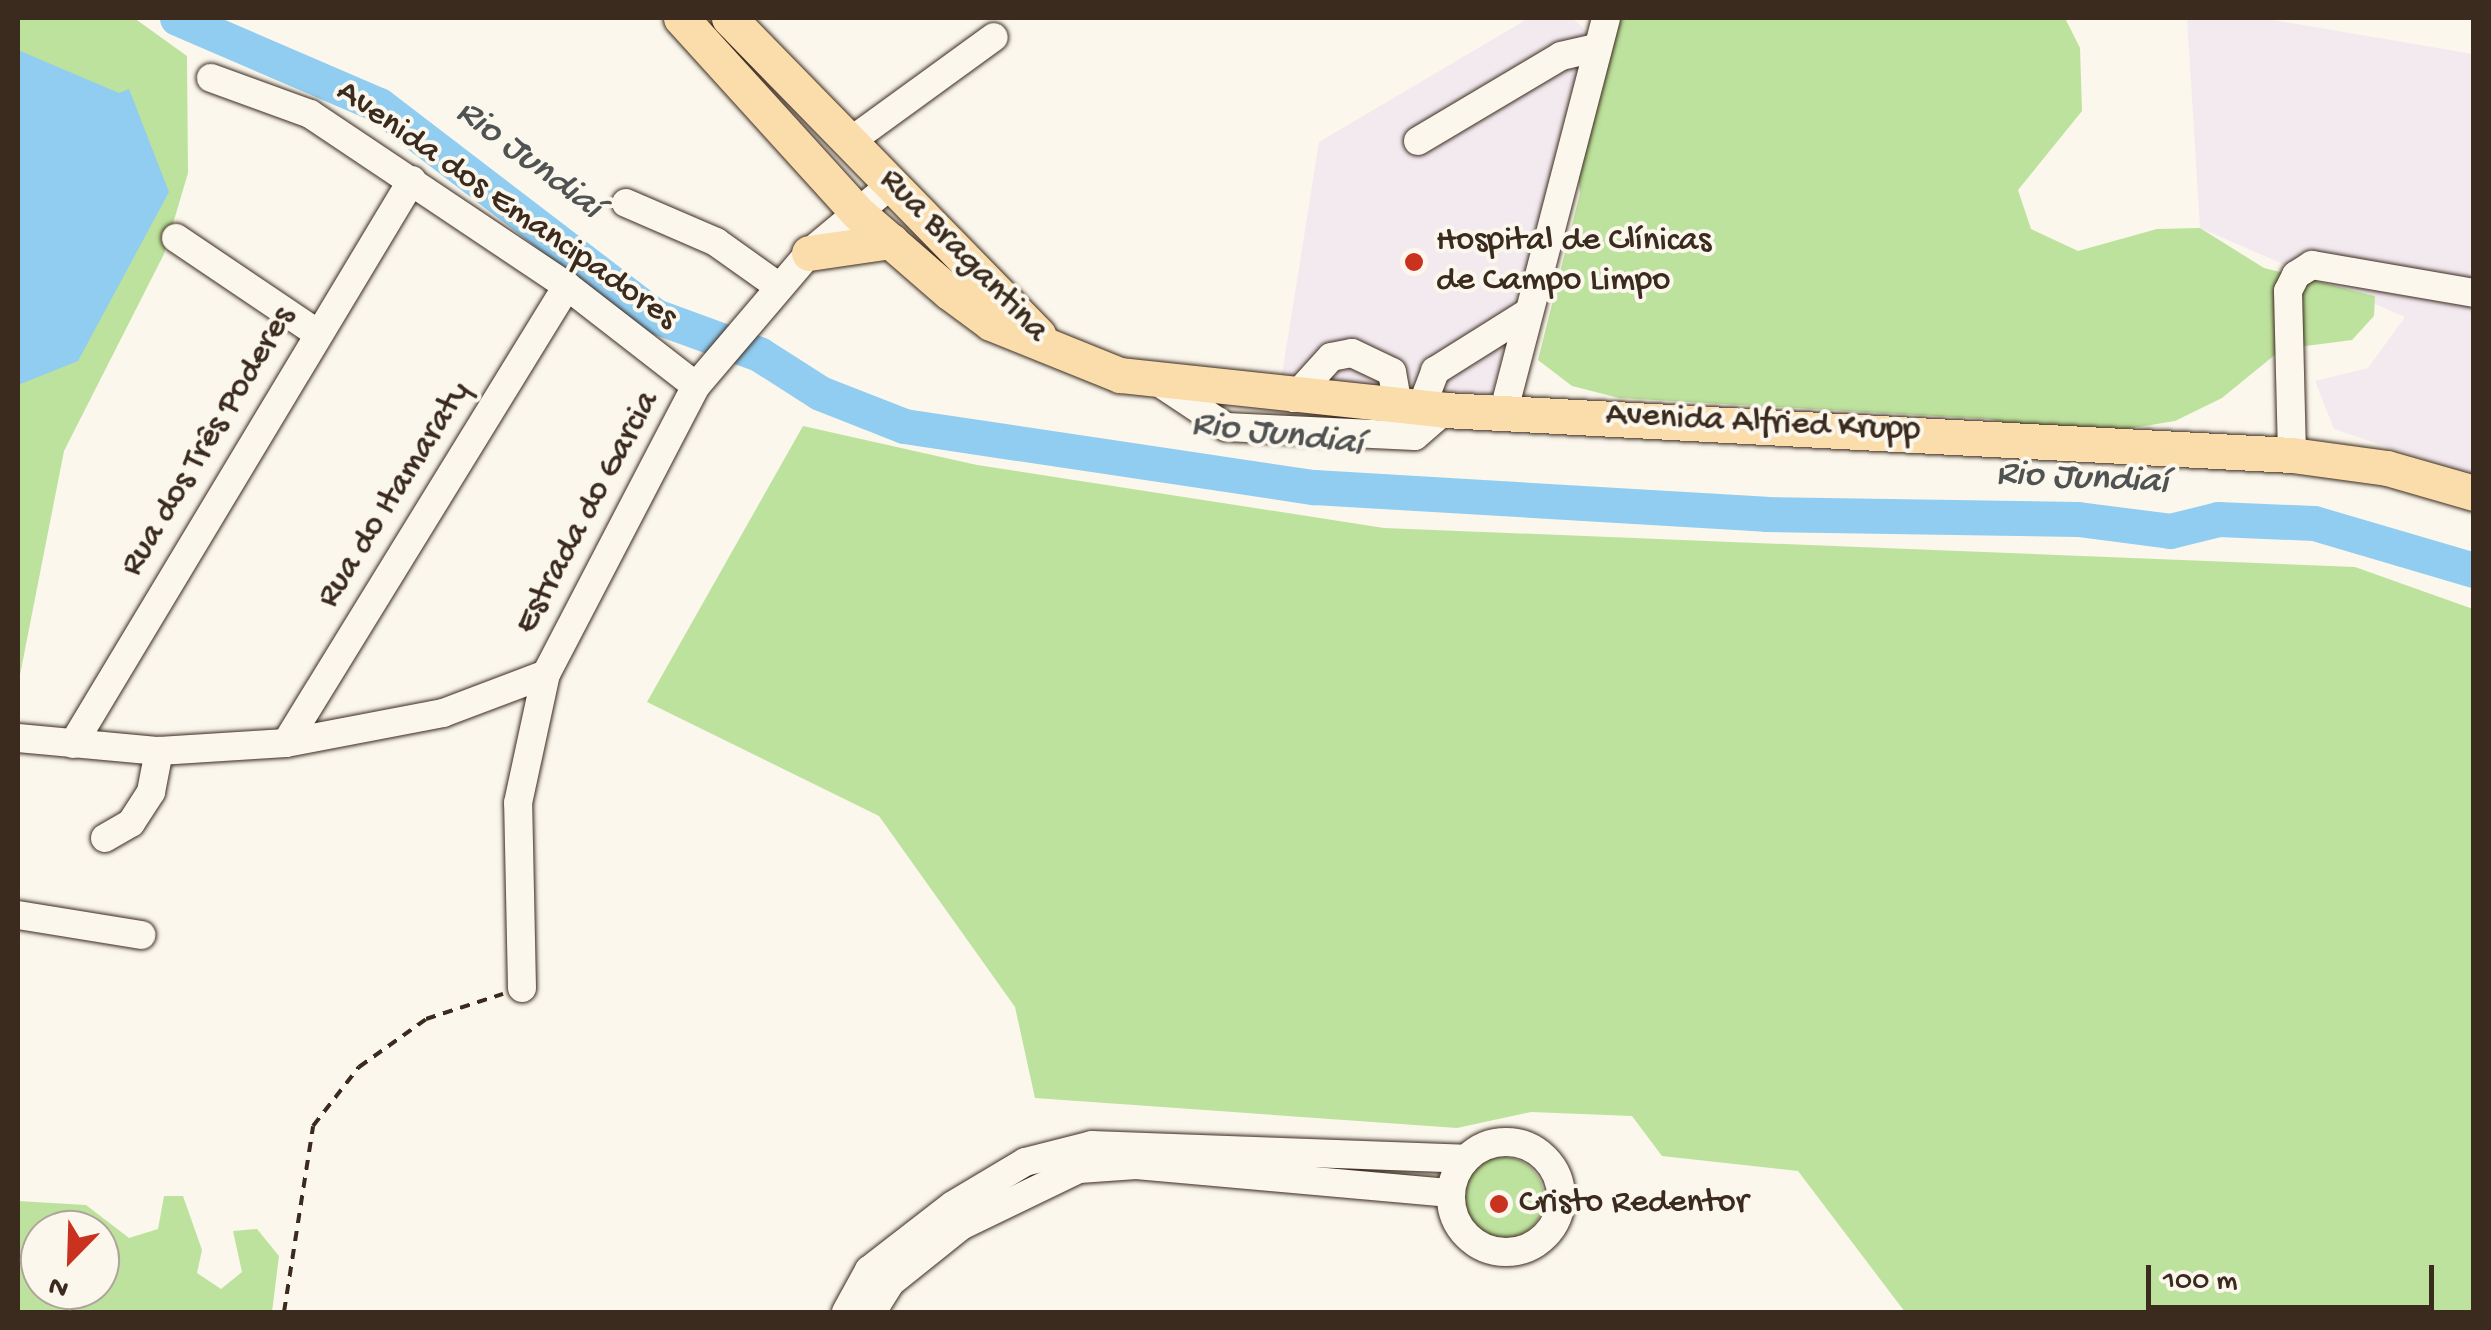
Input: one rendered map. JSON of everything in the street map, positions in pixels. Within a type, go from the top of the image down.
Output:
[{"type":"main road","name":"Rua Bragantina","points":[[681,18],[858,213],[992,323],[1054,349]]},
{"type":"main road","name":"Rua Bragantina","points":[[734,20],[848,143],[893,183],[1054,349]]},
{"type":"main road","points":[[809,254],[890,240]]},
{"type":"main road","name":"Avenida Alfried Krupp","points":[[1054,349],[1160,382],[1294,398],[2292,455],[2387,468],[2474,493]]},
{"type":"street","points":[[1418,140],[1560,56],[1598,29]]},
{"type":"street","points":[[1504,410],[1598,29]]},
{"type":"street","points":[[848,143],[994,37]]},
{"type":"street","name":"Avenida dos Emancipadores","points":[[211,78],[310,114],[567,286],[696,386]]},
{"type":"street","name":"Rua dos Três Poderes","points":[[73,744],[412,180]]},
{"type":"street","name":"Estrada do Garcia","points":[[18,738],[159,751],[286,743],[443,712],[546,674],[696,386],[809,254],[893,183]]},
{"type":"street","points":[[626,203],[716,242],[770,297]]},
{"type":"street","points":[[176,238],[317,333]]},
{"type":"street","points":[[2292,455],[2288,291],[2296,275],[2312,266],[2474,293]]},
{"type":"street","name":"Rua do Itamaraty","points":[[286,743],[567,286]]},
{"type":"street","points":[[1160,382],[1226,426],[1414,436],[1435,372],[1526,314]]},
{"type":"street","points":[[1294,398],[1331,357],[1352,354],[1392,372],[1421,408]]},
{"type":"street","points":[[522,988],[518,803],[546,674]]},
{"type":"street","points":[[105,838],[131,822],[152,792],[159,751]]},
{"type":"street","points":[[18,915],[141,935]]},
{"type":"street","points":[[872,1312],[891,1282],[957,1216],[1025,1162],[1092,1145],[1466,1159],[1495,1143],[1529,1147],[1560,1186],[1557,1219],[1534,1244],[1501,1252],[1459,1226],[1450,1193],[1466,1159]]},
{"type":"street","points":[[846,1312],[869,1270],[957,1216],[1079,1169],[1450,1193]]},
{"type":"path","points":[[284,1312],[313,1126],[359,1067],[426,1019],[522,988]]},
{"type":"shaded area","name":"Hospital de Clínicas de Campo Limpo","points":[[1529,18],[1572,18],[1590,34],[1492,394],[1281,381],[1319,142]]},
{"type":"shaded area","points":[[2187,18],[2261,18],[2473,54],[2473,476],[2334,429],[2315,381],[2368,368],[2405,317],[2200,228]]},
{"type":"green space","points":[[18,18],[134,18],[187,56],[188,173],[164,254],[64,451],[18,685]]},
{"type":"green space","points":[[1607,18],[2065,18],[2080,48],[2082,111],[2018,190],[2031,229],[2078,251],[2157,229],[2200,228],[2264,268],[2375,296],[2374,316],[2352,340],[2282,349],[2222,398],[2175,421],[2078,437],[1988,419],[1619,398],[1572,386],[1538,360],[1580,193],[1574,132]]},
{"type":"green space","points":[[803,426],[977,465],[1384,528],[2355,567],[2473,609],[2473,1312],[1905,1312],[1798,1171],[1662,1156],[1632,1116],[1531,1112],[1457,1128],[1035,1098],[1015,1007],[879,816],[647,702]]},
{"type":"green space","points":[[1503,1157],[1519,1160],[1532,1169],[1541,1182],[1541,1214],[1532,1227],[1519,1236],[1503,1239],[1487,1236],[1474,1227],[1465,1214],[1462,1198],[1465,1182],[1474,1169],[1487,1160]]},
{"type":"green space","points":[[164,1196],[183,1196],[202,1250],[197,1273],[221,1289],[242,1272],[233,1231],[257,1229],[279,1256],[272,1312],[18,1312],[18,1201],[86,1205],[93,1210],[20,1210],[20,1310],[120,1310],[120,1231],[129,1238],[158,1229]]},
{"type":"water","points":[[18,50],[119,93],[129,89],[169,192],[78,361],[18,385]]},
{"type":"waterway","name":"Rio Jundiaí","points":[[177,18],[379,105],[655,316],[759,354],[820,393],[904,426],[1314,487],[1765,514],[2078,519],[2170,531],[2218,519],[2314,523],[2474,570]]},
{"type":"place","name":"Hospital de Clínicas de Campo Limpo","points":[[1414,262]]},
{"type":"place","name":"Cristo Redentor","points":[[1499,1204]]}]
